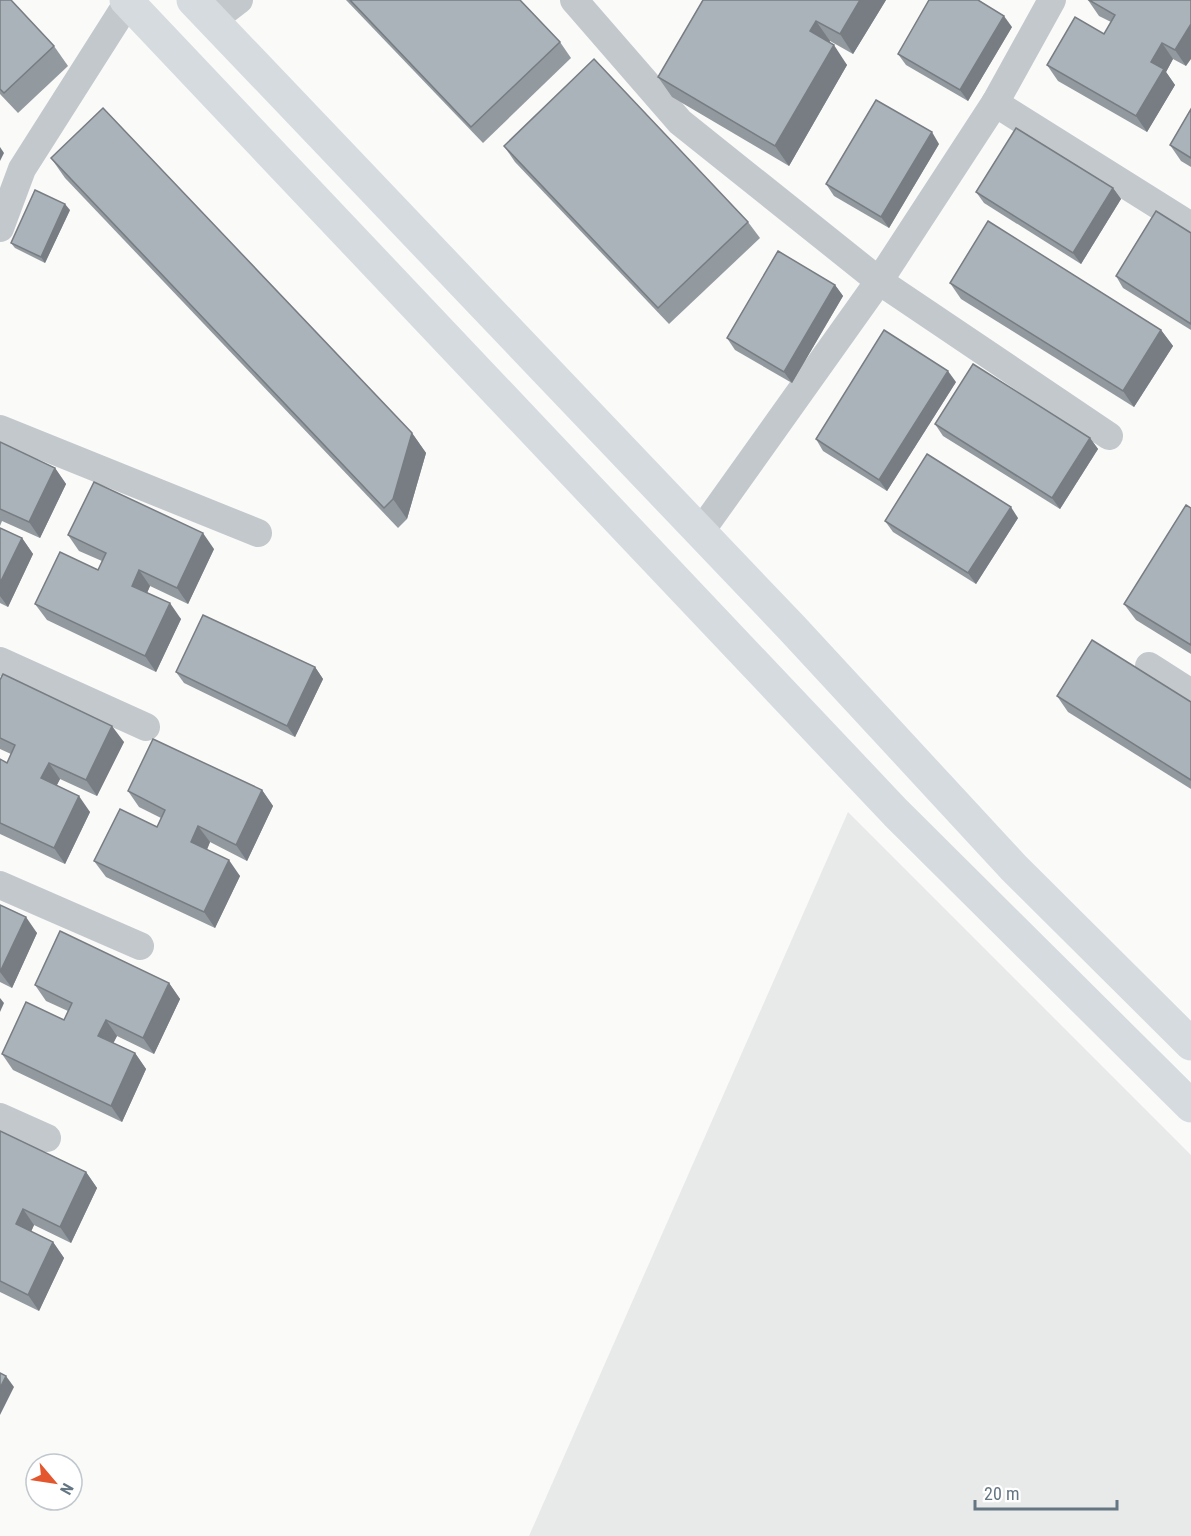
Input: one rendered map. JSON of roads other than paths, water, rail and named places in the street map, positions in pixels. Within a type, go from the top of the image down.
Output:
[{"type":"street","points":[[127,1],[896,813],[1191,1107]]},
{"type":"street","points":[[203,10],[700,531],[1014,868],[1191,1044]]},
{"type":"street","points":[[979,896],[1014,868]]},
{"type":"lane","points":[[203,10],[239,0]]},
{"type":"lane","points":[[573,0],[680,122],[879,281],[1109,436]]},
{"type":"lane","points":[[700,531],[879,281],[995,103],[1052,0]]},
{"type":"lane","points":[[0,228],[22,169],[127,1]]},
{"type":"lane","points":[[995,103],[1191,226]]},
{"type":"lane","points":[[0,429],[258,533]]},
{"type":"lane","points":[[0,661],[146,727]]},
{"type":"lane","points":[[1149,666],[1191,693]]},
{"type":"lane","points":[[0,885],[140,946]]},
{"type":"lane","points":[[0,1117],[47,1138]]}]
